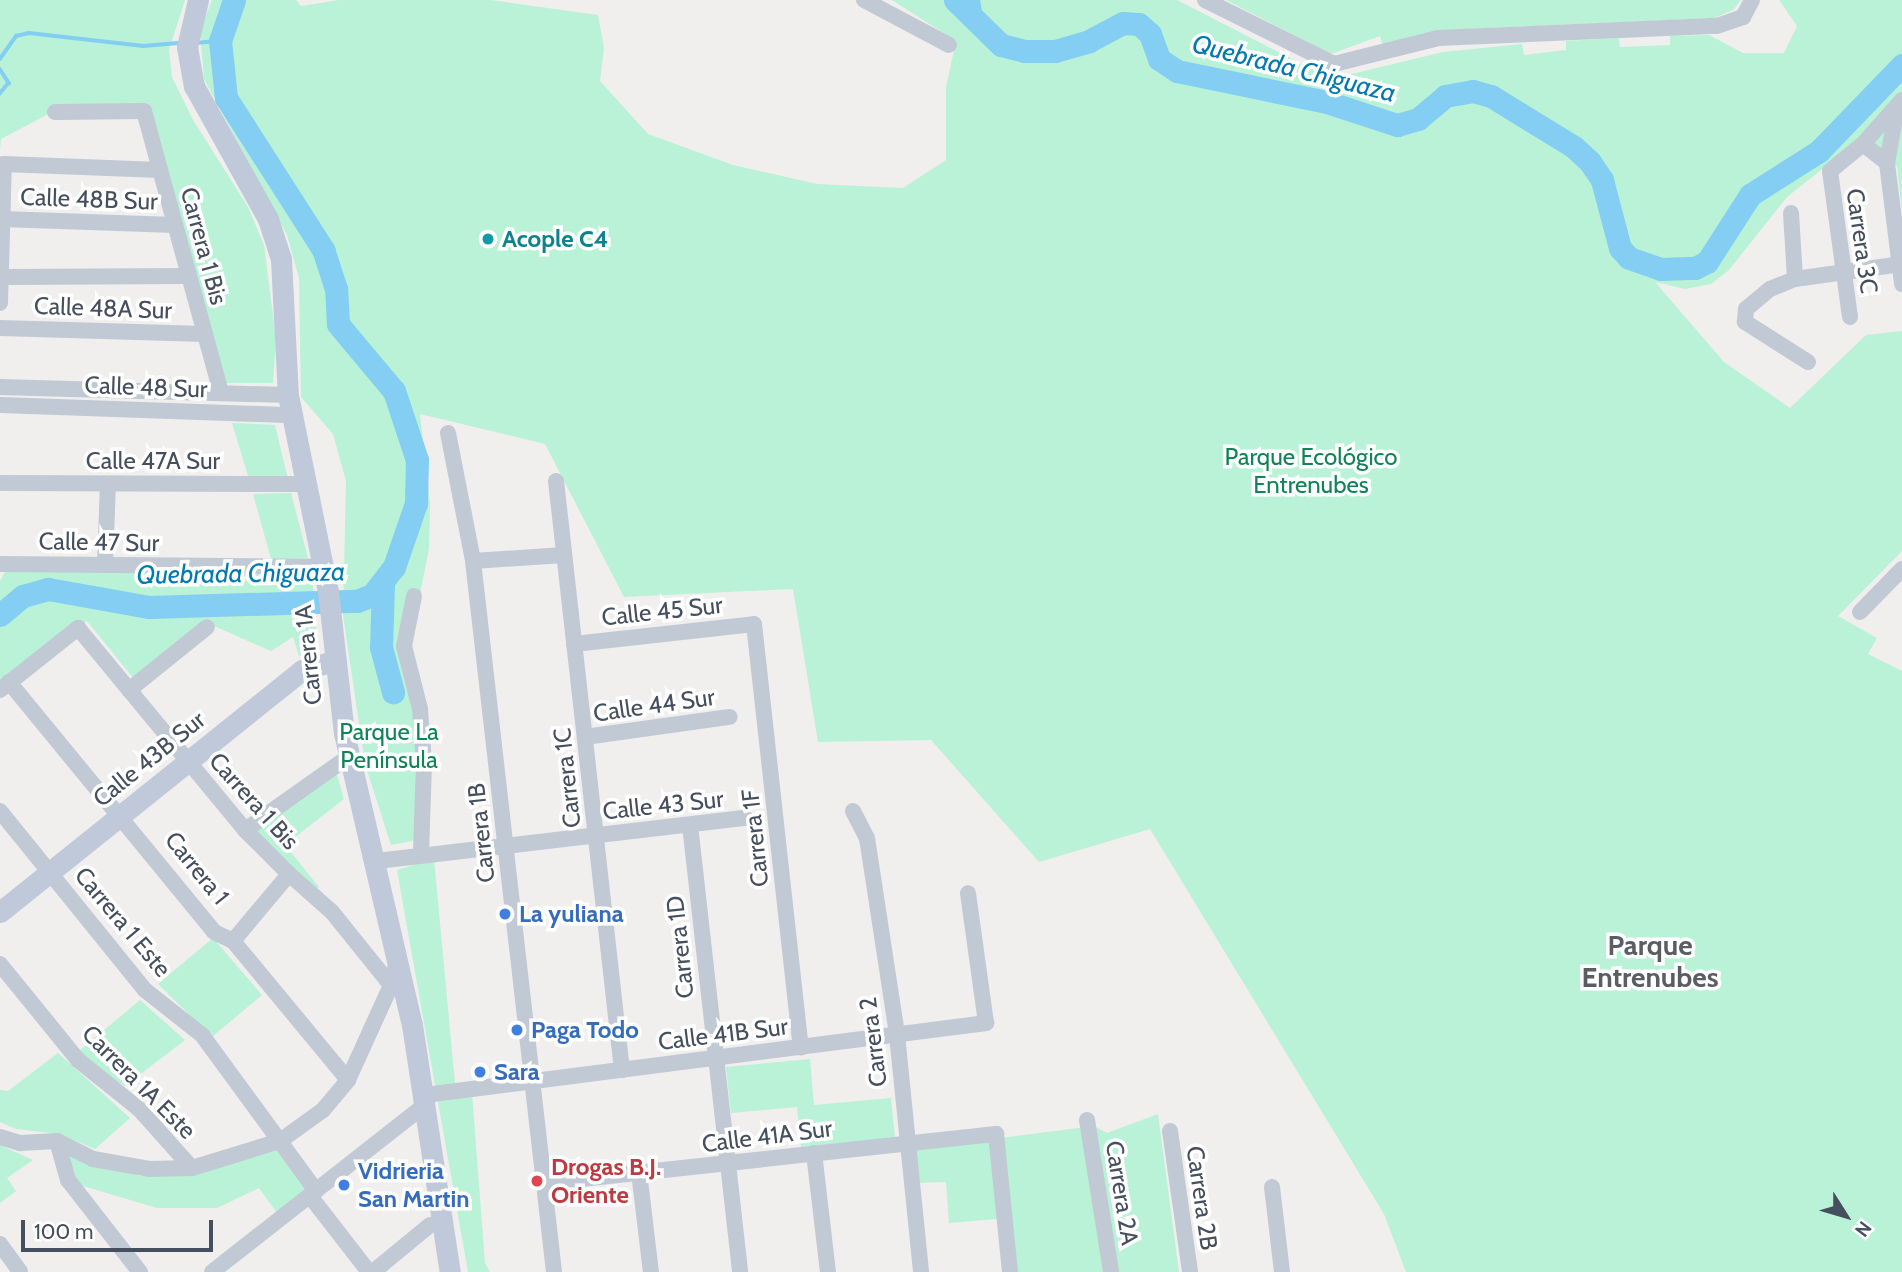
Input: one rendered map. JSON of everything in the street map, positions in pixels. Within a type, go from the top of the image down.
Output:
[{"type":"main road","name":"Carrera 1A","points":[[198,0],[187,40],[194,86],[275,237],[283,280],[290,405],[328,591],[348,757],[377,862],[398,956],[425,1099],[450,1272]]},
{"type":"main road","name":"Calle 43B Sur","points":[[0,912],[302,670],[336,660]]},
{"type":"street","points":[[864,0],[950,45]]},
{"type":"street","points":[[1205,0],[1322,61],[1342,63],[1457,36],[1717,26],[1751,6]]},
{"type":"street","points":[[1887,163],[1863,144],[1899,103]]},
{"type":"street","points":[[1899,103],[1887,163],[1902,284]]},
{"type":"street","name":"Carrera 1 Bis","points":[[55,112],[144,111],[221,393]]},
{"type":"street","name":"Carrera 3C","points":[[1850,317],[1830,171],[1863,144]]},
{"type":"street","points":[[0,303],[4,164],[160,170]]},
{"type":"street","points":[[1791,213],[1795,279]]},
{"type":"street","name":"Calle 48B Sur","points":[[2,219],[175,225]]},
{"type":"street","points":[[1808,362],[1745,322],[1746,309],[1770,289],[1795,279],[1900,265]]},
{"type":"street","points":[[1,277],[189,276]]},
{"type":"street","name":"Calle 48A Sur","points":[[0,328],[205,334]]},
{"type":"street","name":"Calle 48 Sur","points":[[0,387],[221,393],[290,405]]},
{"type":"street","name":"Calle 48 Sur","points":[[0,405],[290,405]]},
{"type":"street","name":"Carrera 1B","points":[[448,433],[473,561],[554,1272]]},
{"type":"street","name":"Carrera 1C","points":[[556,481],[622,1070]]},
{"type":"street","name":"Calle 47A Sur","points":[[0,483],[306,484]]},
{"type":"street","points":[[105,565],[108,484]]},
{"type":"street","points":[[473,561],[564,555]]},
{"type":"street","name":"Calle 47 Sur","points":[[0,564],[324,567]]},
{"type":"street","points":[[1860,612],[1902,569]]},
{"type":"street","points":[[414,596],[404,646],[420,709],[424,763],[421,855]]},
{"type":"street","name":"Calle 45 Sur","points":[[574,644],[754,624]]},
{"type":"street","name":"Carrera 1F","points":[[754,624],[801,1047]]},
{"type":"street","points":[[129,690],[207,627]]},
{"type":"street","name":"Carrera 1 Bis","points":[[5,686],[78,628],[245,830],[289,874]]},
{"type":"street","name":"Carrera 1","points":[[5,686],[121,816],[214,932],[233,941],[348,1080]]},
{"type":"street","name":"Calle 44 Sur","points":[[585,737],[730,717]]},
{"type":"street","points":[[245,830],[348,757]]},
{"type":"street","name":"Carrera 1 Este","points":[[0,811],[145,990],[202,1035],[371,1272]]},
{"type":"street","name":"Carrera 2","points":[[853,811],[867,838],[897,1035],[905,1143],[921,1272]]},
{"type":"street","name":"Calle 43 Sur","points":[[377,862],[745,818]]},
{"type":"street","name":"Carrera 1D","points":[[690,825],[740,1272]]},
{"type":"street","points":[[233,941],[289,874],[332,912],[391,985]]},
{"type":"street","name":"Calle 41B Sur","points":[[425,1099],[532,1082],[986,1023],[968,893]]},
{"type":"street","points":[[0,1138],[20,1143],[57,1141],[93,1159],[121,1167],[192,1168],[280,1141],[323,1110],[348,1080],[391,985],[398,956]]},
{"type":"street","name":"Carrera 1A Este","points":[[0,964],[78,1060],[132,1103],[192,1168]]},
{"type":"street","points":[[212,1272],[313,1193],[425,1099]]},
{"type":"street","name":"Carrera 2A","points":[[1087,1120],[1111,1272]]},
{"type":"street","name":"Carrera 2B","points":[[1170,1131],[1190,1272]]},
{"type":"street","name":"Calle 41A Sur","points":[[544,1183],[639,1171],[727,1166],[814,1153],[996,1133],[1010,1272]]},
{"type":"street","points":[[57,1141],[68,1180],[140,1272]]},
{"type":"street","points":[[814,1153],[828,1272]]},
{"type":"street","points":[[639,1171],[651,1272]]},
{"type":"street","points":[[1272,1187],[1282,1272]]},
{"type":"street","points":[[371,1272],[430,1225]]},
{"type":"street","points":[[0,1244],[20,1272]]},
{"type":"green space","points":[[0,0],[185,0],[169,50],[172,77],[193,120],[248,207],[264,245],[276,339],[273,383],[225,383],[148,103],[56,110],[1,139],[0,149]]},
{"type":"green space","name":"Parque Ecológico Entrenubes","points":[[212,0],[296,0],[301,6],[339,0],[491,0],[598,15],[604,48],[600,81],[648,134],[733,165],[817,184],[903,188],[946,160],[946,87],[956,41],[892,0],[1177,0],[1331,79],[1443,52],[1522,44],[1524,55],[1566,50],[1566,41],[1619,38],[1620,47],[1670,45],[1670,36],[1709,35],[1743,53],[1784,53],[1797,26],[1779,0],[1902,0],[1902,212],[1897,166],[1865,135],[1787,197],[1729,270],[1711,284],[1685,289],[1655,282],[1724,362],[1790,408],[1866,335],[1902,331],[1902,551],[1838,616],[1877,638],[1868,654],[1902,671],[1902,1272],[1406,1272],[1384,1214],[1150,829],[1039,862],[931,740],[818,742],[793,589],[624,597],[545,444],[420,414],[430,504],[429,549],[419,599],[401,647],[415,728],[417,840],[391,845],[365,764],[343,615],[346,481],[333,434],[301,397],[299,278],[287,235],[204,79],[200,31]]},
{"type":"green space","points":[[1226,0],[1741,0],[1733,10],[1714,18],[1467,29],[1383,46],[1380,36],[1331,54]]},
{"type":"green space","points":[[232,423],[275,425],[288,479],[249,479]]},
{"type":"green space","points":[[291,493],[308,558],[271,559],[253,494]]},
{"type":"green space","points":[[6,570],[312,576],[318,647],[299,656],[293,637],[271,651],[205,622],[134,679],[87,621],[0,683],[0,581]]},
{"type":"green space","points":[[336,771],[344,799],[285,845],[319,887],[314,890],[256,831]]},
{"type":"green space","points":[[434,859],[456,1094],[472,1093],[485,1263],[490,1272],[468,1272],[397,870]]},
{"type":"green space","points":[[213,938],[262,995],[212,1037],[158,984]]},
{"type":"green space","points":[[140,1000],[185,1040],[125,1086],[98,1072],[78,1052]]},
{"type":"green space","points":[[58,1053],[130,1118],[95,1149],[59,1134],[16,1129],[0,1122],[0,1090],[8,1091]]},
{"type":"green space","points":[[810,1059],[814,1105],[891,1098],[895,1138],[801,1147],[797,1107],[731,1113],[726,1067]]},
{"type":"green space","points":[[1158,1114],[1179,1272],[1015,1272],[1009,1218],[949,1223],[946,1182],[916,1183],[916,1149],[1094,1126],[1107,1133]]},
{"type":"green space","points":[[0,1145],[33,1160],[7,1178],[16,1191],[0,1203]]},
{"type":"green space","points":[[280,1149],[309,1189],[277,1213],[259,1188],[217,1208],[157,1208],[73,1183],[66,1153],[140,1176],[192,1175]]},
{"type":"waterway","name":"Quebrada Chiguaza","points":[[0,615],[23,596],[48,589],[149,607],[357,601],[372,595],[394,567],[416,503],[417,460],[394,391],[338,324],[336,289],[324,251],[226,98],[220,41],[234,0]]},
{"type":"waterway","name":"Quebrada Chiguaza","points":[[955,0],[1001,45],[1025,51],[1055,51],[1089,41],[1123,23],[1139,24],[1150,34],[1159,59],[1177,71],[1327,102],[1397,125],[1418,119],[1445,96],[1473,91],[1491,96],[1574,147],[1590,162],[1602,180],[1620,248],[1629,258],[1661,269],[1695,268],[1707,262],[1750,195],[1819,151],[1902,65]]},
{"type":"waterway","points":[[973,0],[977,24]]},
{"type":"waterway","points":[[0,59],[16,36],[29,33],[143,46],[181,43]]},
{"type":"waterway","points":[[195,43],[220,41]]},
{"type":"waterway","points":[[0,69],[9,83],[0,94]]},
{"type":"waterway","points":[[383,585],[381,647],[393,692]]},
{"type":"place","name":"Acople C4","points":[[488,239]]},
{"type":"place","name":"La yuliana","points":[[505,914]]},
{"type":"place","name":"Paga Todo","points":[[517,1030]]},
{"type":"place","name":"Sara","points":[[480,1072]]},
{"type":"place","name":"Drogas B.J. Oriente","points":[[537,1181]]},
{"type":"place","name":"Vidrieria San Martin","points":[[344,1185]]},
{"type":"district","name":"Parque Entrenubes","points":[[1650,961]]},
{"type":"park label","name":"Parque La Península","points":[[389,746]]}]
